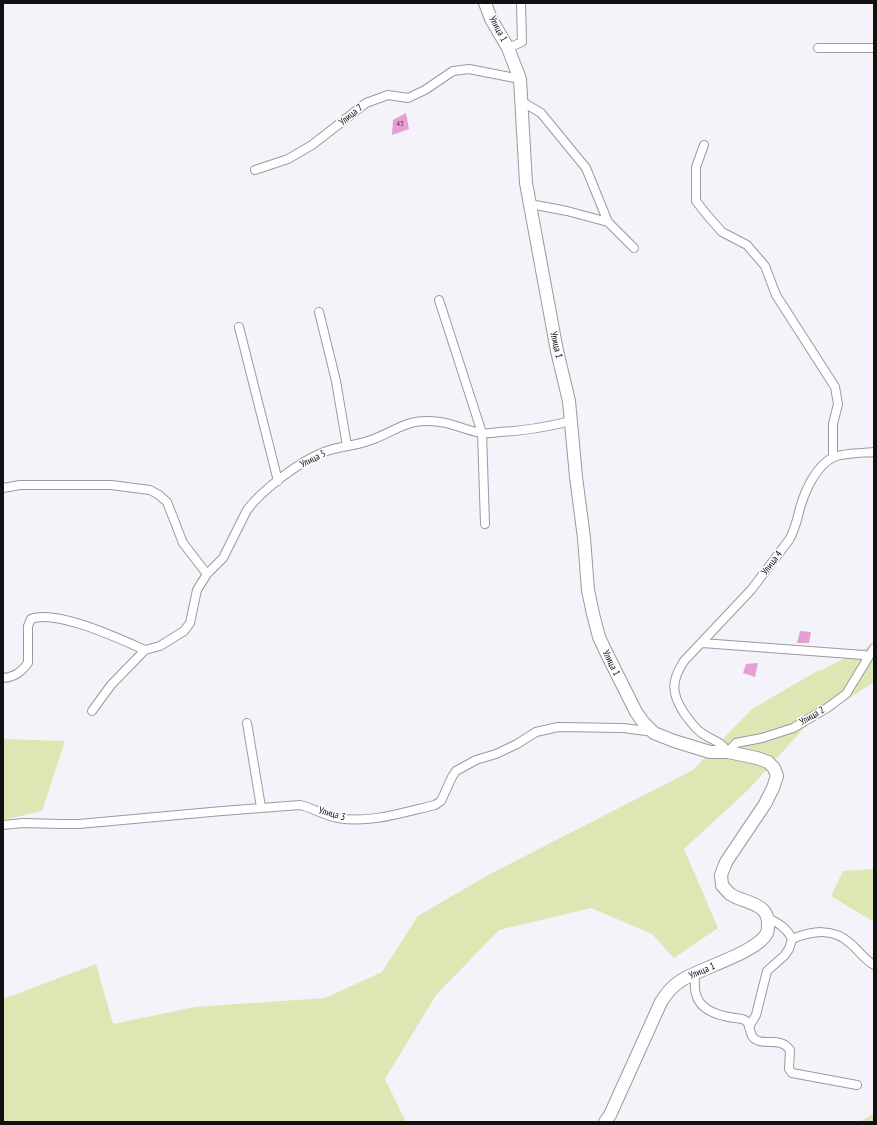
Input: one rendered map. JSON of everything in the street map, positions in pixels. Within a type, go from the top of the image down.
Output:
[{"type":"main road","name":"Улица 1","points":[[485,3],[491,19],[508,48],[520,78],[526,183],[550,320],[569,401],[576,477],[584,538],[588,590],[599,637],[636,712],[654,732],[694,748],[710,752],[728,752],[768,762],[774,768],[777,776],[765,804],[726,862],[721,874],[722,885],[731,894],[759,906],[764,911],[768,918],[768,932],[761,940],[732,957],[681,980],[670,989],[661,1002],[610,1115],[605,1122]]},
{"type":"street","points":[[508,48],[522,42],[521,3]]},
{"type":"street","points":[[818,48],[874,48]]},
{"type":"street","name":"Улица 7","points":[[255,170],[288,159],[312,145],[366,103],[388,95],[408,98],[425,90],[453,71],[469,69],[520,78]]},
{"type":"street","points":[[521,101],[541,114],[586,168],[608,222],[634,248]]},
{"type":"street","points":[[704,145],[696,167],[696,201],[722,232],[747,245],[765,266],[776,295],[835,387],[838,404],[833,424],[833,458],[844,455],[874,452]]},
{"type":"street","points":[[530,204],[567,211],[608,222]]},
{"type":"street","points":[[439,300],[482,433],[486,524]]},
{"type":"street","points":[[319,312],[336,381],[347,446]]},
{"type":"street","points":[[239,327],[278,481]]},
{"type":"street","name":"Улица 5","points":[[145,650],[160,646],[184,631],[190,623],[197,590],[206,574],[223,558],[242,518],[252,504],[300,464],[324,452],[370,441],[391,432],[402,425],[415,422],[439,421],[482,433],[508,432],[546,427],[571,421]]},
{"type":"street","name":"Улица 4","points":[[728,752],[723,744],[703,734],[692,724],[678,704],[674,692],[678,671],[684,661],[751,590],[789,540],[793,533],[805,495],[812,479],[824,464],[833,458]]},
{"type":"street","points":[[3,488],[20,485],[111,485],[150,490],[167,502],[183,543],[206,574]]},
{"type":"street","points":[[3,678],[12,677],[19,673],[28,663],[28,626],[31,619],[36,616],[44,616],[83,625],[145,650],[111,685],[92,711]]},
{"type":"street","points":[[702,643],[864,655]]},
{"type":"street","name":"Улица 2","points":[[728,752],[736,743],[762,738],[793,728],[827,708],[846,694],[874,648]]},
{"type":"street","points":[[247,723],[261,807]]},
{"type":"street","name":"Улица 3","points":[[3,825],[31,822],[79,824],[261,807],[300,805],[310,807],[337,818],[354,820],[369,819],[435,805],[441,801],[456,771],[476,760],[496,754],[517,744],[536,732],[558,727],[623,728],[654,732]]},
{"type":"street","points":[[749,1027],[756,1015],[767,971],[784,956],[789,949],[792,939],[790,934],[782,926],[768,918]]},
{"type":"street","points":[[792,939],[814,932],[826,931],[837,935],[851,944],[865,959],[874,965]]},
{"type":"street","points":[[695,973],[696,995],[702,1006],[720,1016],[743,1019],[747,1022],[751,1036],[758,1041],[778,1042],[787,1045],[790,1050],[789,1069],[792,1073],[857,1085]]},
{"type":"green space","points":[[874,644],[874,682],[805,727],[749,789],[684,849],[718,928],[674,958],[652,934],[591,908],[499,930],[436,995],[385,1079],[406,1122],[3,1122],[3,999],[96,964],[113,1024],[195,1007],[325,998],[382,972],[418,916],[490,874],[693,770],[752,709],[819,670]]},
{"type":"green space","points":[[3,739],[65,741],[42,811],[3,820]]},
{"type":"green space","points":[[874,869],[874,922],[831,896],[843,871]]},
{"type":"green space","points":[[874,1113],[874,1122],[860,1122]]},
{"type":"building","points":[[406,113],[409,129],[392,135],[393,120]]},
{"type":"building","points":[[800,631],[811,632],[809,643],[797,643]]},
{"type":"building","points":[[758,663],[755,677],[743,673],[746,664]]}]
